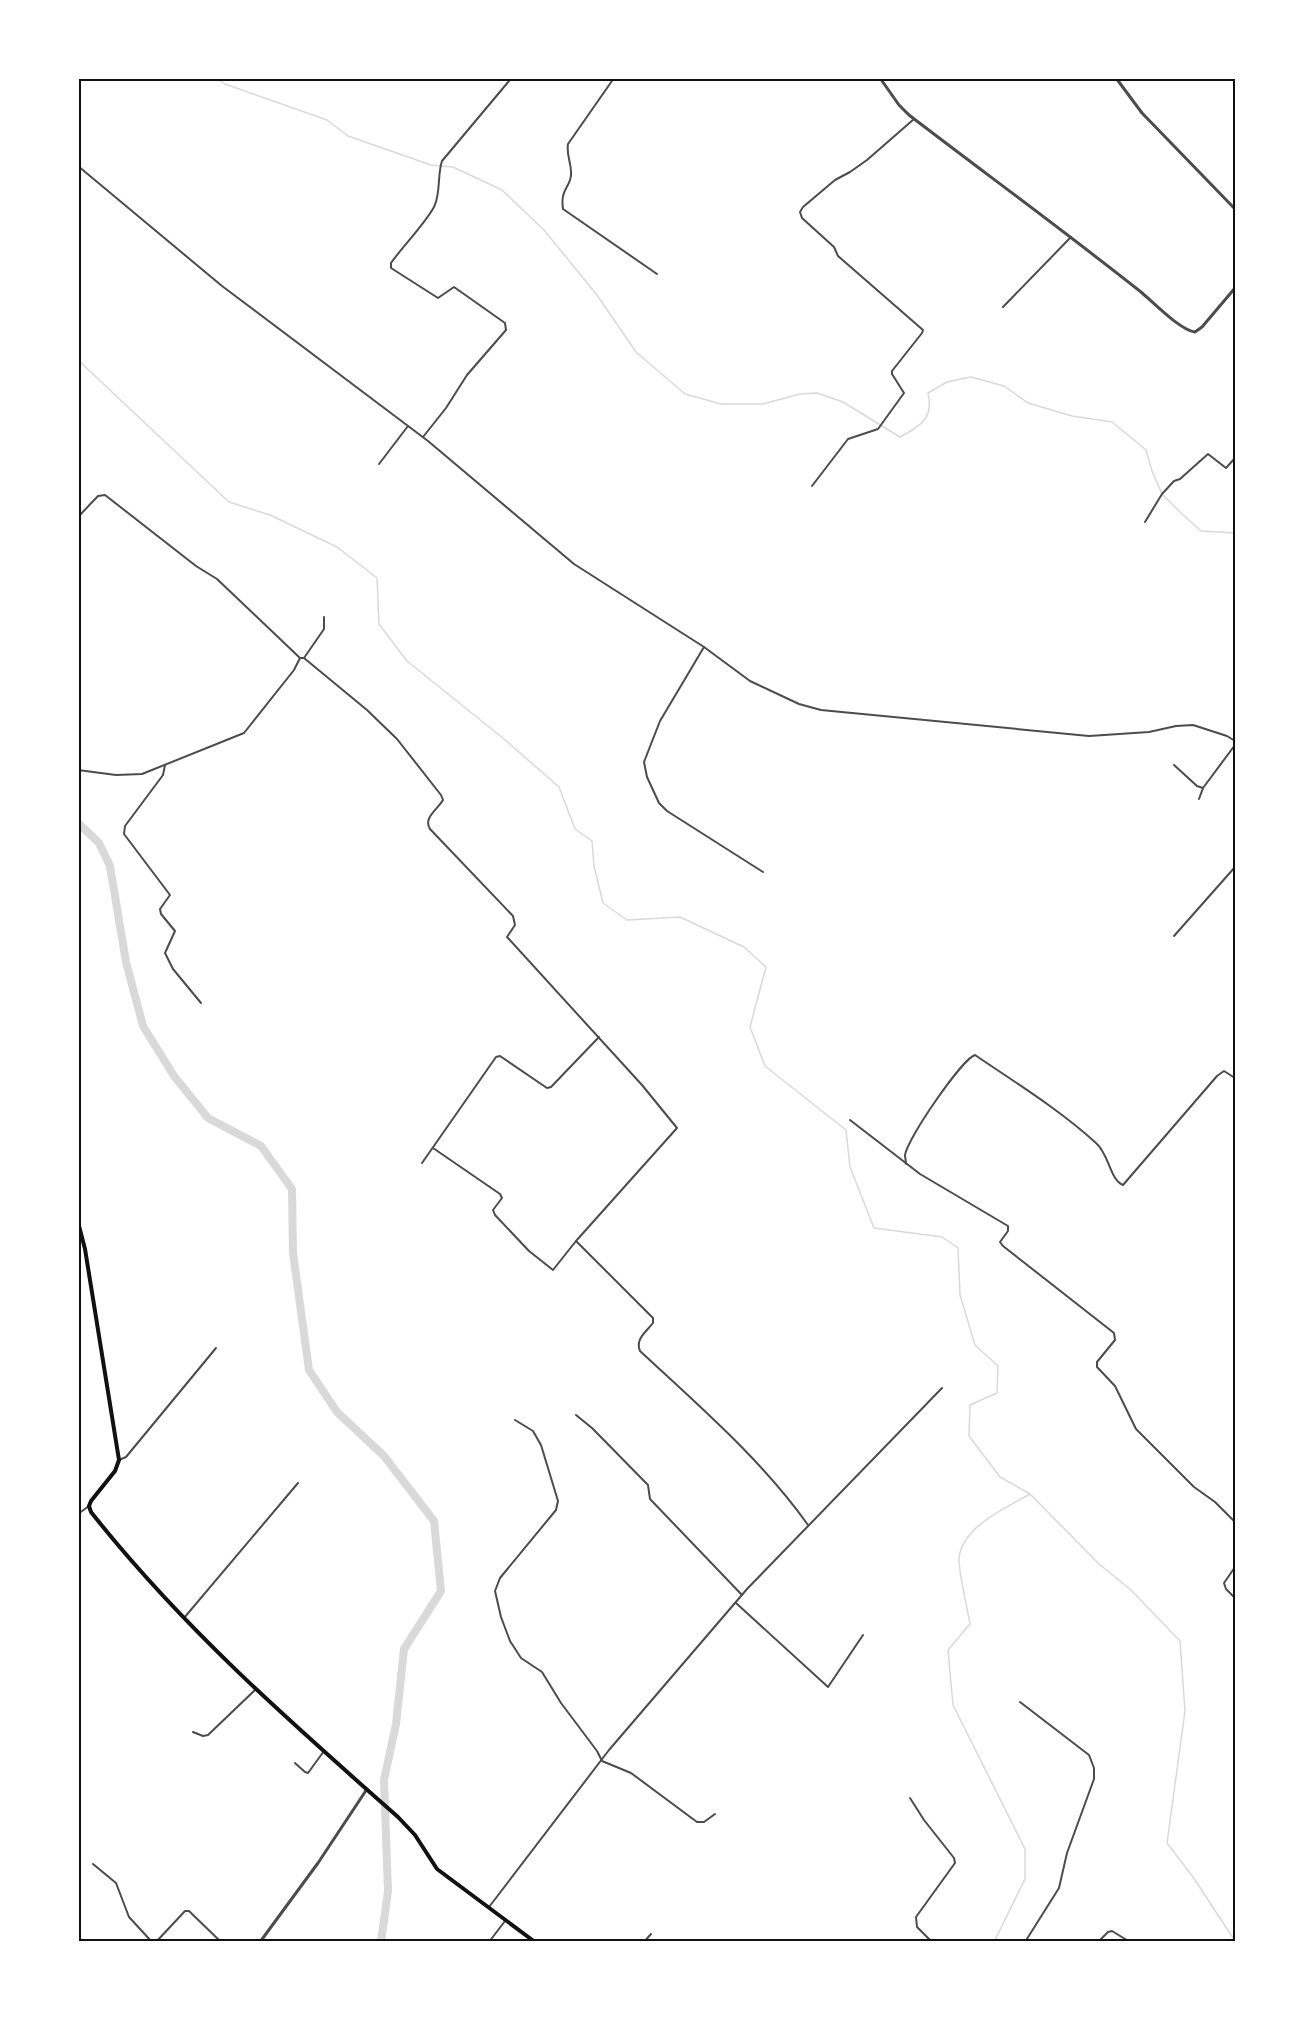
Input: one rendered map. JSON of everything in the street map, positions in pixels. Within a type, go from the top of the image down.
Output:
[{"type":"main road","points":[[78,1221],[85,1249],[119,1461],[115,1471],[89,1506],[96,1519],[138,1569],[184,1618],[256,1689],[415,1835],[437,1869],[534,1942]]},
{"type":"street","points":[[423,437],[446,408],[467,375],[506,330],[505,323],[454,287],[438,298],[391,268],[390,263],[435,206],[442,161],[509,81],[506,78]]},
{"type":"street","points":[[614,78],[568,144],[571,174],[563,191],[563,209],[657,274]]},
{"type":"street","points":[[880,78],[899,105],[914,119],[992,180],[1013,192],[1071,237],[1162,309],[1186,331],[1195,332],[1202,327],[1235,288]]},
{"type":"street","points":[[1116,78],[1142,113],[1235,209]]},
{"type":"street","points":[[812,486],[848,439],[878,429],[904,393],[892,371],[923,330],[838,256],[834,247],[802,218],[800,212],[835,180],[867,160],[914,119]]},
{"type":"street","points":[[78,166],[222,286],[423,437],[574,564],[704,647],[750,681],[812,708],[1089,736],[1149,732],[1193,725],[1227,736],[1235,743],[1203,788],[1198,799]]},
{"type":"street","points":[[1003,307],[1071,237]]},
{"type":"street","points":[[379,464],[408,426]]},
{"type":"street","points":[[1145,522],[1162,494],[1174,481],[1180,479],[1208,454],[1226,468],[1235,458]]},
{"type":"street","points":[[78,517],[98,496],[105,495],[196,566],[217,579],[302,658],[367,710],[397,739],[441,795],[440,805],[428,820],[430,830],[513,916],[515,925],[507,937],[642,1085],[677,1128],[553,1270],[529,1251],[495,1215],[494,1210],[502,1198],[500,1194],[433,1148]]},
{"type":"street","points":[[78,770],[116,775],[141,774],[244,733],[324,629],[324,617]]},
{"type":"street","points":[[704,647],[660,721],[644,762],[647,777],[659,803],[667,811],[763,872]]},
{"type":"street","points":[[165,765],[163,775],[125,826],[124,834],[170,895],[160,909],[161,914],[175,931],[165,953],[173,969],[201,1003]]},
{"type":"street","points":[[1174,765],[1197,786],[1203,788]]},
{"type":"street","points":[[1174,936],[1235,867]]},
{"type":"street","points":[[422,1163],[496,1057],[500,1056],[547,1088],[551,1087],[599,1037]]},
{"type":"street","points":[[906,1164],[905,1155],[911,1139],[966,1060],[975,1055],[1083,1131],[1105,1152],[1116,1181],[1123,1185],[1217,1076],[1224,1071],[1235,1078]]},
{"type":"street","points":[[850,1120],[920,1174],[1008,1226],[1000,1242],[1003,1246],[1114,1333],[1115,1340],[1096,1362],[1097,1367],[1116,1386],[1136,1429],[1194,1487],[1215,1502],[1235,1522]]},
{"type":"street","points":[[576,1241],[652,1318],[653,1323],[639,1339],[637,1345],[640,1352],[720,1426],[787,1495],[808,1525]]},
{"type":"street","points":[[119,1461],[126,1456],[216,1348]]},
{"type":"street","points":[[489,1907],[602,1761],[742,1594],[942,1388]]},
{"type":"street","points":[[576,1415],[592,1428],[648,1485],[650,1499],[742,1594]]},
{"type":"street","points":[[515,1419],[533,1431],[542,1445],[558,1500],[556,1510],[500,1578],[495,1591],[510,1641],[521,1658],[542,1672],[602,1761],[631,1773],[697,1822],[704,1822],[715,1814]]},
{"type":"street","points":[[184,1618],[298,1483]]},
{"type":"street","points":[[78,1514],[89,1506]]},
{"type":"street","points":[[1235,1567],[1224,1583],[1226,1589],[1235,1598]]},
{"type":"street","points":[[736,1603],[828,1687],[863,1635]]},
{"type":"street","points":[[193,1732],[208,1736],[256,1689]]},
{"type":"street","points":[[1020,1702],[1089,1755],[1094,1768],[1094,1779],[1068,1853],[1059,1888],[1025,1942]]},
{"type":"street","points":[[295,1763],[308,1773],[324,1750]]},
{"type":"street","points":[[260,1942],[318,1863],[367,1789]]},
{"type":"street","points":[[910,1798],[954,1858],[955,1863],[916,1917],[917,1927],[932,1942]]},
{"type":"street","points":[[93,1864],[116,1883],[129,1917],[154,1942],[185,1911],[189,1911],[221,1942]]},
{"type":"street","points":[[489,1942],[506,1919]]},
{"type":"street","points":[[1098,1942],[1112,1931],[1130,1942]]},
{"type":"street","points":[[644,1942],[651,1934]]},
{"type":"waterway","points":[[216,78],[225,84],[327,120],[348,136],[431,165],[453,167],[502,190],[544,230],[597,295],[636,352],[685,394],[721,404],[763,404],[800,394],[817,393],[843,402],[900,437],[924,420],[929,409],[928,393],[947,382],[971,377],[1004,386],[1028,403],[1072,416],[1112,422],[1146,450],[1162,494],[1181,513],[1201,531],[1235,533]]},
{"type":"waterway","points":[[78,360],[229,502],[270,515],[337,547],[377,578],[379,624],[407,661],[504,739],[559,787],[575,829],[592,841],[594,866],[603,903],[627,920],[680,917],[744,947],[766,967],[750,1027],[765,1066],[846,1130],[850,1167],[874,1228],[942,1237],[958,1248],[960,1295],[975,1345],[998,1366],[997,1393],[970,1405],[969,1436],[1000,1477],[1030,1494],[1099,1564],[1131,1590],[1180,1641],[1185,1711],[1167,1843],[1193,1877],[1235,1941]]},
{"type":"waterway","points":[[78,823],[99,843],[110,866],[126,962],[143,1026],[174,1076],[208,1118],[261,1146],[292,1189],[293,1253],[309,1370],[337,1412],[384,1456],[434,1521],[441,1591],[404,1649],[396,1724],[384,1780],[388,1891],[381,1942]]},
{"type":"waterway","points":[[994,1942],[1025,1879],[1025,1849],[953,1705],[948,1650],[970,1624],[959,1565],[962,1548],[968,1537],[986,1520],[1030,1494]]}]
